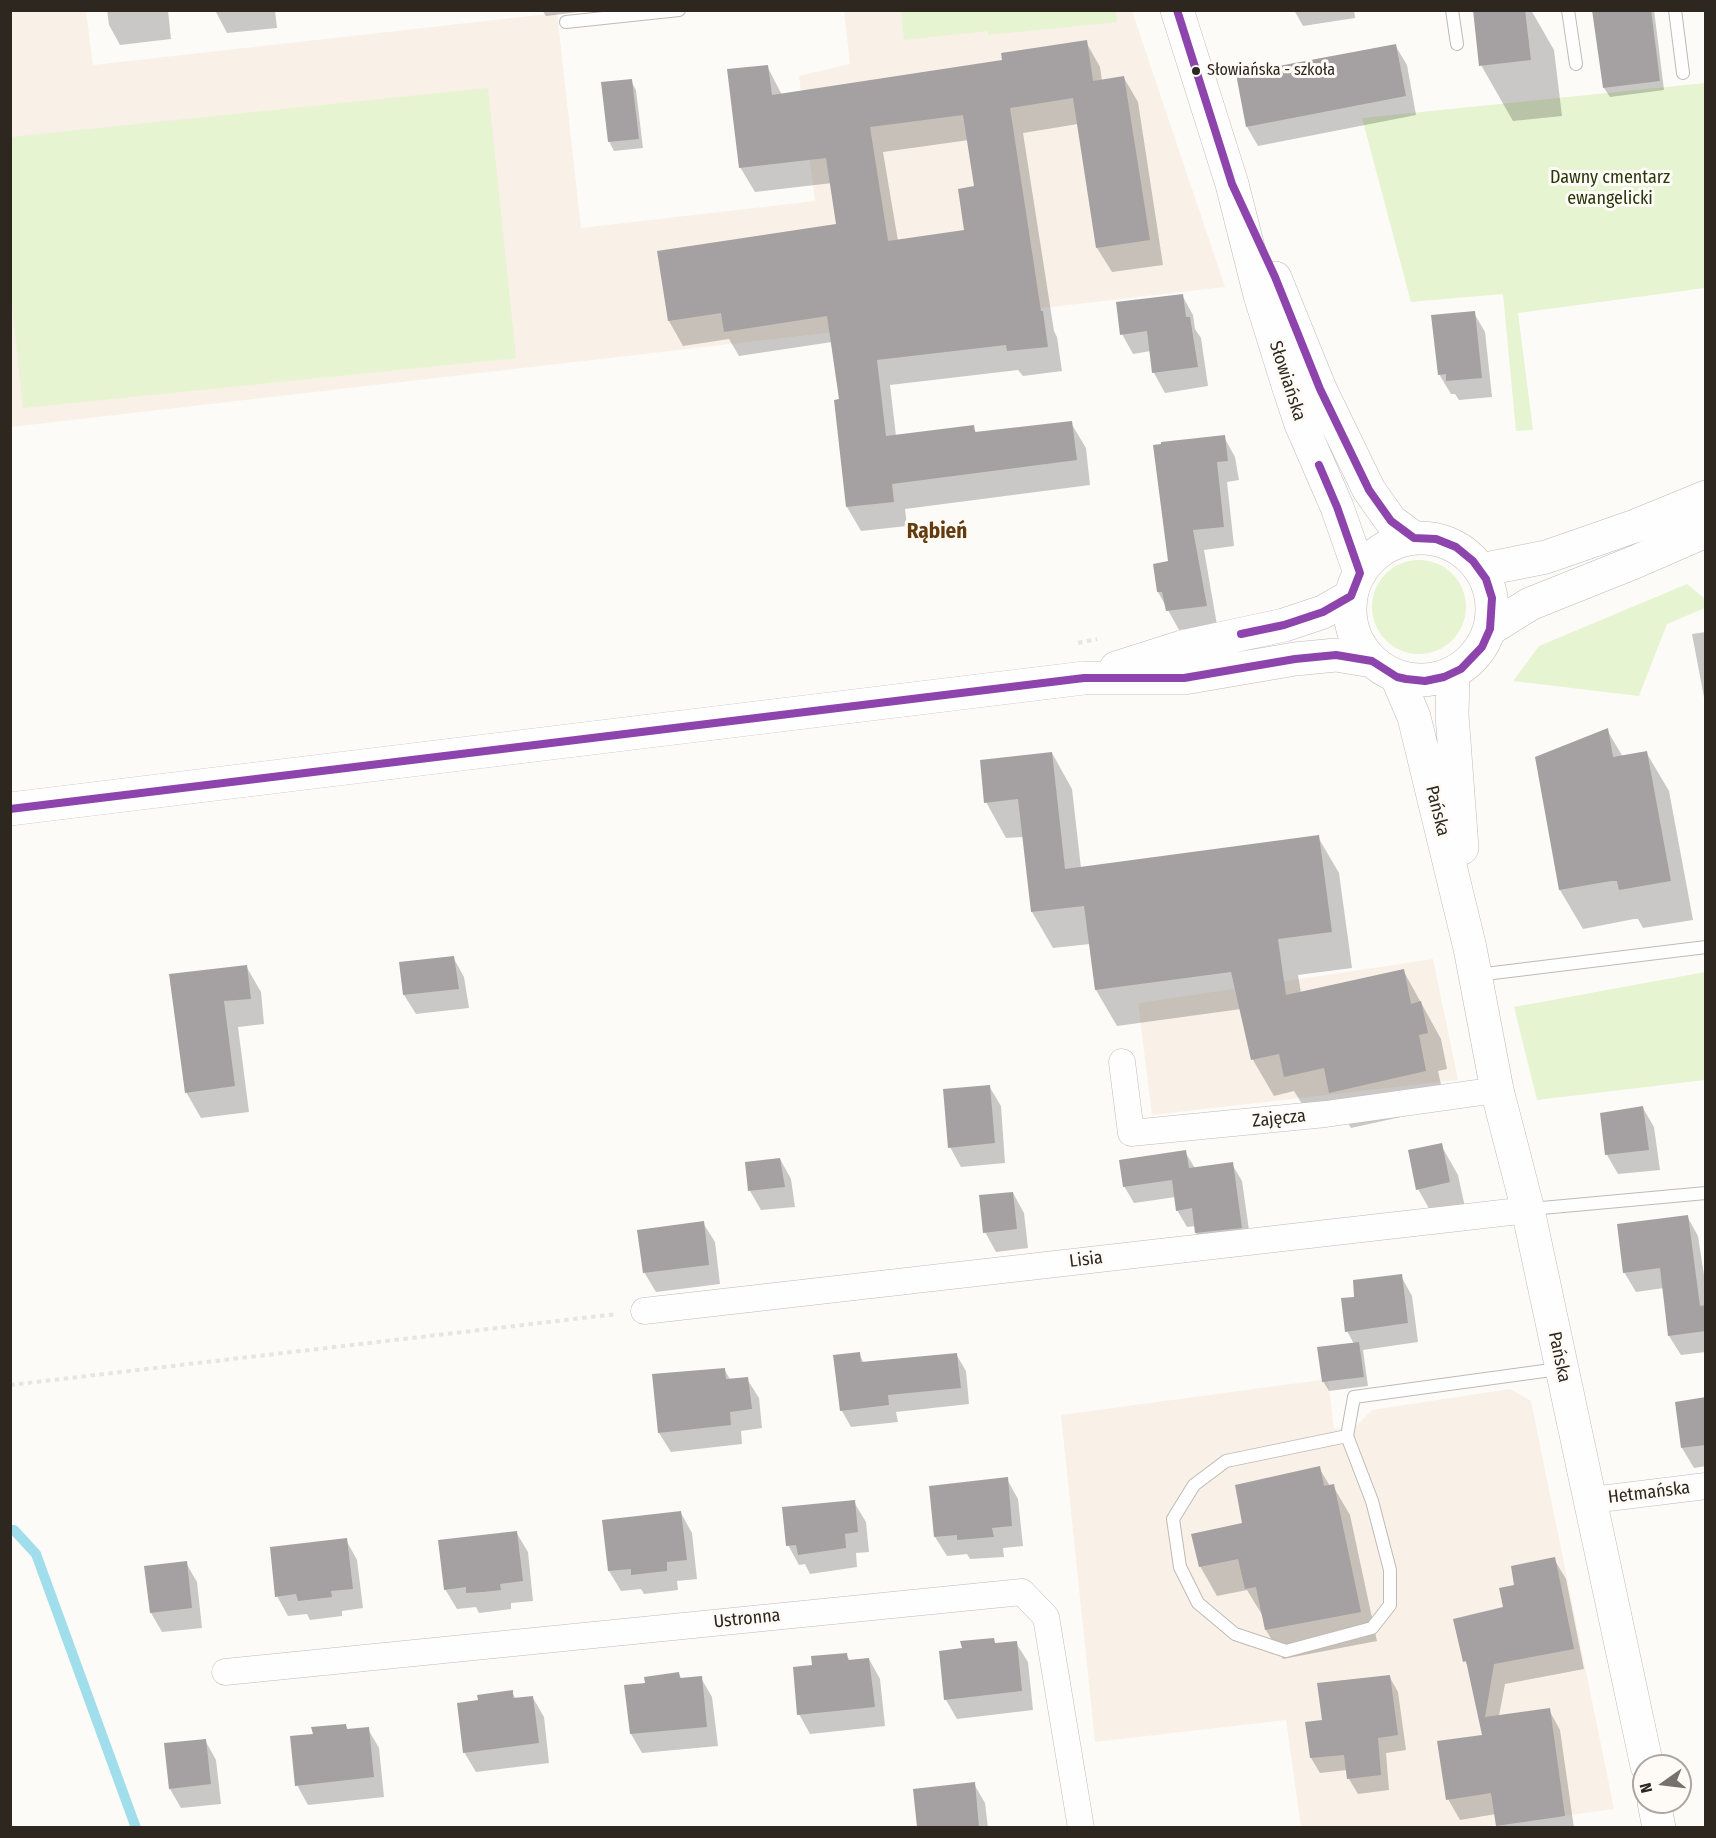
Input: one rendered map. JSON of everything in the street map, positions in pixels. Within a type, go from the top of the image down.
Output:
[{"type":"main road","name":"Słowiańska","points":[[1180,11],[1232,184],[1260,296],[1301,424],[1337,507],[1356,584]]},
{"type":"main road","name":"Słowiańska","points":[[1232,184],[1275,277],[1320,389],[1369,490],[1391,521],[1414,538]]},
{"type":"main road","points":[[1481,570],[1546,557],[1635,526],[1706,496]]},
{"type":"main road","points":[[1490,629],[1530,604],[1706,531]]},
{"type":"main road","points":[[10,809],[1084,678],[1184,678],[1295,659],[1336,655],[1425,681],[1453,674],[1469,662],[1482,647],[1490,629],[1492,598],[1481,570],[1465,554],[1436,539],[1414,538],[1383,549],[1368,562],[1356,584],[1323,612],[1284,625],[1182,647],[1084,678]]},
{"type":"main road","points":[[1356,584],[1352,626],[1355,636],[1365,653],[1384,669]]},
{"type":"main road","name":"Pańska","points":[[1384,669],[1414,717],[1473,962],[1497,1090],[1528,1210],[1592,1500],[1645,1754]]},
{"type":"main road","name":"Pańska","points":[[1453,674],[1452,715],[1473,962]]},
{"type":"street","name":"Zajęcza","points":[[1122,1062],[1131,1133],[1326,1114],[1497,1090]]},
{"type":"street","name":"Lisia","points":[[644,1311],[1528,1210]]},
{"type":"street","name":"Hetmańska","points":[[1592,1500],[1706,1486]]},
{"type":"street","name":"Ustronna","points":[[225,1672],[1022,1592],[1046,1617],[1081,1827]]},
{"type":"lane","points":[[566,22],[679,10]]},
{"type":"lane","points":[[1452,10],[1457,44]]},
{"type":"lane","points":[[1568,10],[1576,64]]},
{"type":"lane","points":[[1675,10],[1683,73]]},
{"type":"lane","points":[[1473,962],[1706,947]]},
{"type":"lane","points":[[1528,1210],[1706,1192]]},
{"type":"lane","points":[[1347,1436],[1226,1461],[1194,1485],[1173,1519],[1180,1568],[1198,1603],[1235,1634],[1286,1650],[1372,1628],[1390,1605],[1390,1570],[1372,1501],[1347,1436],[1354,1397],[1544,1371],[1562,1371]]},
{"type":"path","points":[[1070,644],[1104,638]]},
{"type":"path","points":[[10,1385],[644,1311]]},
{"type":"shaded area","points":[[10,11],[86,11],[93,65],[557,13],[581,228],[815,201],[799,76],[850,64],[844,11],[1132,11],[1225,287],[11,427]]},
{"type":"shaded area","points":[[1433,959],[1458,1080],[1152,1115],[1138,1003]]},
{"type":"shaded area","points":[[1328,1379],[1334,1429],[1357,1425],[1372,1410],[1510,1389],[1531,1401],[1614,1809],[1473,1828],[1301,1827],[1286,1720],[1095,1742],[1061,1415]]},
{"type":"green space","points":[[901,11],[1116,11],[1117,22],[988,35],[988,31],[904,40]]},
{"type":"green space","name":"Dawny cmentarz ewangelicki","points":[[1705,83],[1705,288],[1518,313],[1533,430],[1516,431],[1503,294],[1411,302],[1362,118]]},
{"type":"green space","points":[[488,88],[516,358],[23,408],[10,285],[11,137]]},
{"type":"green space","points":[[1419,560],[1437,563],[1452,574],[1463,589],[1466,607],[1463,625],[1452,640],[1437,651],[1419,654],[1401,651],[1386,640],[1375,625],[1372,607],[1375,589],[1386,574],[1401,563]]},
{"type":"green space","points":[[1687,584],[1705,599],[1705,608],[1667,624],[1639,696],[1513,681],[1539,646]]},
{"type":"green space","points":[[1705,972],[1705,1080],[1537,1100],[1514,1007]]},
{"type":"building","points":[[1473,10],[1525,10],[1531,60],[1479,66]]},
{"type":"building","points":[[1592,10],[1651,10],[1660,81],[1603,88]]},
{"type":"building","points":[[1087,40],[1093,81],[1124,76],[1150,240],[1096,248],[1073,98],[1010,108],[1048,347],[1007,351],[1006,345],[877,360],[886,436],[974,425],[975,432],[1072,421],[1077,460],[892,484],[894,502],[846,507],[834,400],[839,399],[827,316],[724,332],[721,313],[668,321],[657,251],[836,224],[826,158],[739,168],[727,69],[768,65],[772,95],[1002,60],[1001,53]],"holes":[[[963,115],[974,186],[958,189],[964,230],[888,241],[870,127]]]},
{"type":"building","points":[[1396,44],[1406,96],[1246,127],[1236,74]]},
{"type":"building","points":[[632,79],[639,139],[608,142],[601,82]]},
{"type":"building","points":[[1183,294],[1186,317],[1190,317],[1198,367],[1152,373],[1147,331],[1120,335],[1116,302]]},
{"type":"building","points":[[1475,311],[1482,378],[1446,381],[1446,374],[1438,375],[1431,315]]},
{"type":"building","points":[[1225,435],[1228,461],[1217,462],[1224,527],[1193,530],[1207,606],[1166,611],[1162,592],[1157,592],[1153,564],[1168,561],[1153,445],[1161,444],[1161,442]]},
{"type":"building","points":[[1608,728],[1613,757],[1647,751],[1671,881],[1619,890],[1617,881],[1611,881],[1559,890],[1535,757]]},
{"type":"building","points":[[1052,752],[1065,869],[1319,835],[1332,932],[1278,939],[1286,995],[1404,969],[1411,1004],[1421,1001],[1428,1033],[1419,1035],[1426,1071],[1329,1093],[1324,1068],[1284,1077],[1279,1054],[1251,1060],[1231,972],[1095,990],[1084,906],[1031,912],[1018,799],[984,803],[980,760]]},
{"type":"building","points":[[454,956],[459,989],[403,995],[399,962]]},
{"type":"building","points":[[247,965],[251,999],[224,1001],[235,1086],[185,1093],[169,974]]},
{"type":"building","points":[[990,1085],[995,1143],[948,1148],[943,1089]]},
{"type":"building","points":[[1643,1106],[1649,1150],[1605,1155],[1600,1113]]},
{"type":"building","points":[[1442,1143],[1450,1182],[1416,1190],[1408,1150]]},
{"type":"building","points":[[1186,1150],[1189,1168],[1233,1162],[1242,1228],[1195,1233],[1192,1208],[1176,1211],[1172,1180],[1123,1187],[1119,1160]]},
{"type":"building","points":[[780,1158],[785,1187],[748,1191],[745,1162]]},
{"type":"building","points":[[1013,1192],[1017,1229],[983,1233],[979,1195]]},
{"type":"building","points":[[1688,1215],[1700,1306],[1706,1305],[1706,1331],[1668,1336],[1660,1268],[1623,1273],[1617,1224]]},
{"type":"building","points":[[704,1221],[709,1265],[643,1273],[637,1230]]},
{"type":"building","points":[[1402,1274],[1408,1323],[1345,1332],[1341,1298],[1354,1297],[1353,1280]]},
{"type":"building","points":[[1359,1342],[1364,1377],[1322,1382],[1317,1347]]},
{"type":"building","points":[[860,1352],[861,1362],[957,1353],[961,1388],[888,1395],[889,1405],[840,1411],[833,1355]]},
{"type":"building","points":[[725,1368],[726,1379],[748,1377],[752,1409],[730,1412],[731,1425],[658,1433],[652,1374]]},
{"type":"building","points":[[1706,1397],[1706,1445],[1681,1448],[1675,1402]]},
{"type":"building","points":[[1320,1466],[1324,1486],[1334,1484],[1361,1612],[1265,1630],[1256,1587],[1245,1589],[1238,1559],[1199,1567],[1191,1534],[1242,1523],[1235,1485]]},
{"type":"building","points":[[1008,1477],[1012,1526],[992,1528],[994,1537],[957,1540],[957,1535],[934,1537],[929,1486]]},
{"type":"building","points":[[855,1500],[858,1532],[845,1534],[846,1548],[798,1555],[796,1545],[786,1546],[782,1507]]},
{"type":"building","points":[[681,1511],[687,1560],[667,1562],[667,1571],[631,1575],[631,1569],[608,1571],[602,1520]]},
{"type":"building","points":[[517,1531],[523,1581],[500,1584],[501,1590],[466,1593],[466,1587],[444,1590],[438,1540]]},
{"type":"building","points":[[347,1538],[353,1589],[331,1591],[332,1597],[298,1601],[296,1594],[275,1597],[270,1547]]},
{"type":"building","points":[[1555,1557],[1574,1649],[1494,1664],[1485,1717],[1550,1708],[1565,1816],[1496,1826],[1491,1793],[1446,1800],[1437,1741],[1482,1735],[1466,1661],[1463,1662],[1453,1619],[1503,1607],[1499,1588],[1514,1585],[1511,1566]]},
{"type":"building","points":[[187,1561],[192,1608],[150,1613],[144,1566]]},
{"type":"building","points":[[994,1638],[995,1643],[1017,1641],[1022,1691],[944,1700],[939,1651],[962,1648],[960,1641]]},
{"type":"building","points":[[847,1653],[848,1660],[869,1658],[875,1707],[797,1715],[793,1667],[812,1665],[811,1656]]},
{"type":"building","points":[[679,1672],[680,1678],[702,1676],[707,1727],[630,1734],[624,1685],[645,1683],[644,1677]]},
{"type":"building","points":[[1390,1675],[1398,1735],[1378,1738],[1381,1775],[1347,1779],[1344,1755],[1310,1758],[1305,1722],[1322,1720],[1317,1683]]},
{"type":"building","points":[[513,1690],[513,1698],[533,1696],[539,1743],[463,1753],[457,1703],[478,1700],[477,1695]]},
{"type":"building","points":[[346,1724],[347,1729],[369,1727],[374,1777],[295,1786],[290,1736],[313,1734],[311,1727]]},
{"type":"building","points":[[206,1739],[211,1784],[169,1789],[164,1743]]},
{"type":"building","points":[[975,1782],[979,1827],[917,1827],[913,1789]]},
{"type":"waterway","points":[[10,1530],[14,1530],[36,1554],[136,1828]]},
{"type":"transit line","points":[[10,809],[1084,678],[1184,678],[1295,659],[1336,655],[1372,661],[1397,677],[1406,679],[1425,681],[1444,677],[1461,669],[1482,647],[1490,629],[1492,598],[1486,579],[1473,561],[1456,547],[1436,539],[1414,538],[1391,521],[1369,490],[1320,389],[1275,277],[1232,184],[1177,10]]},
{"type":"transit line","points":[[1241,634],[1284,625],[1323,612],[1351,596],[1360,573],[1337,507],[1319,465]]},
{"type":"place","name":"Słowiańska - szkoła","points":[[1196,71]]},
{"type":"district","name":"Rąbień","points":[[937,532]]}]
